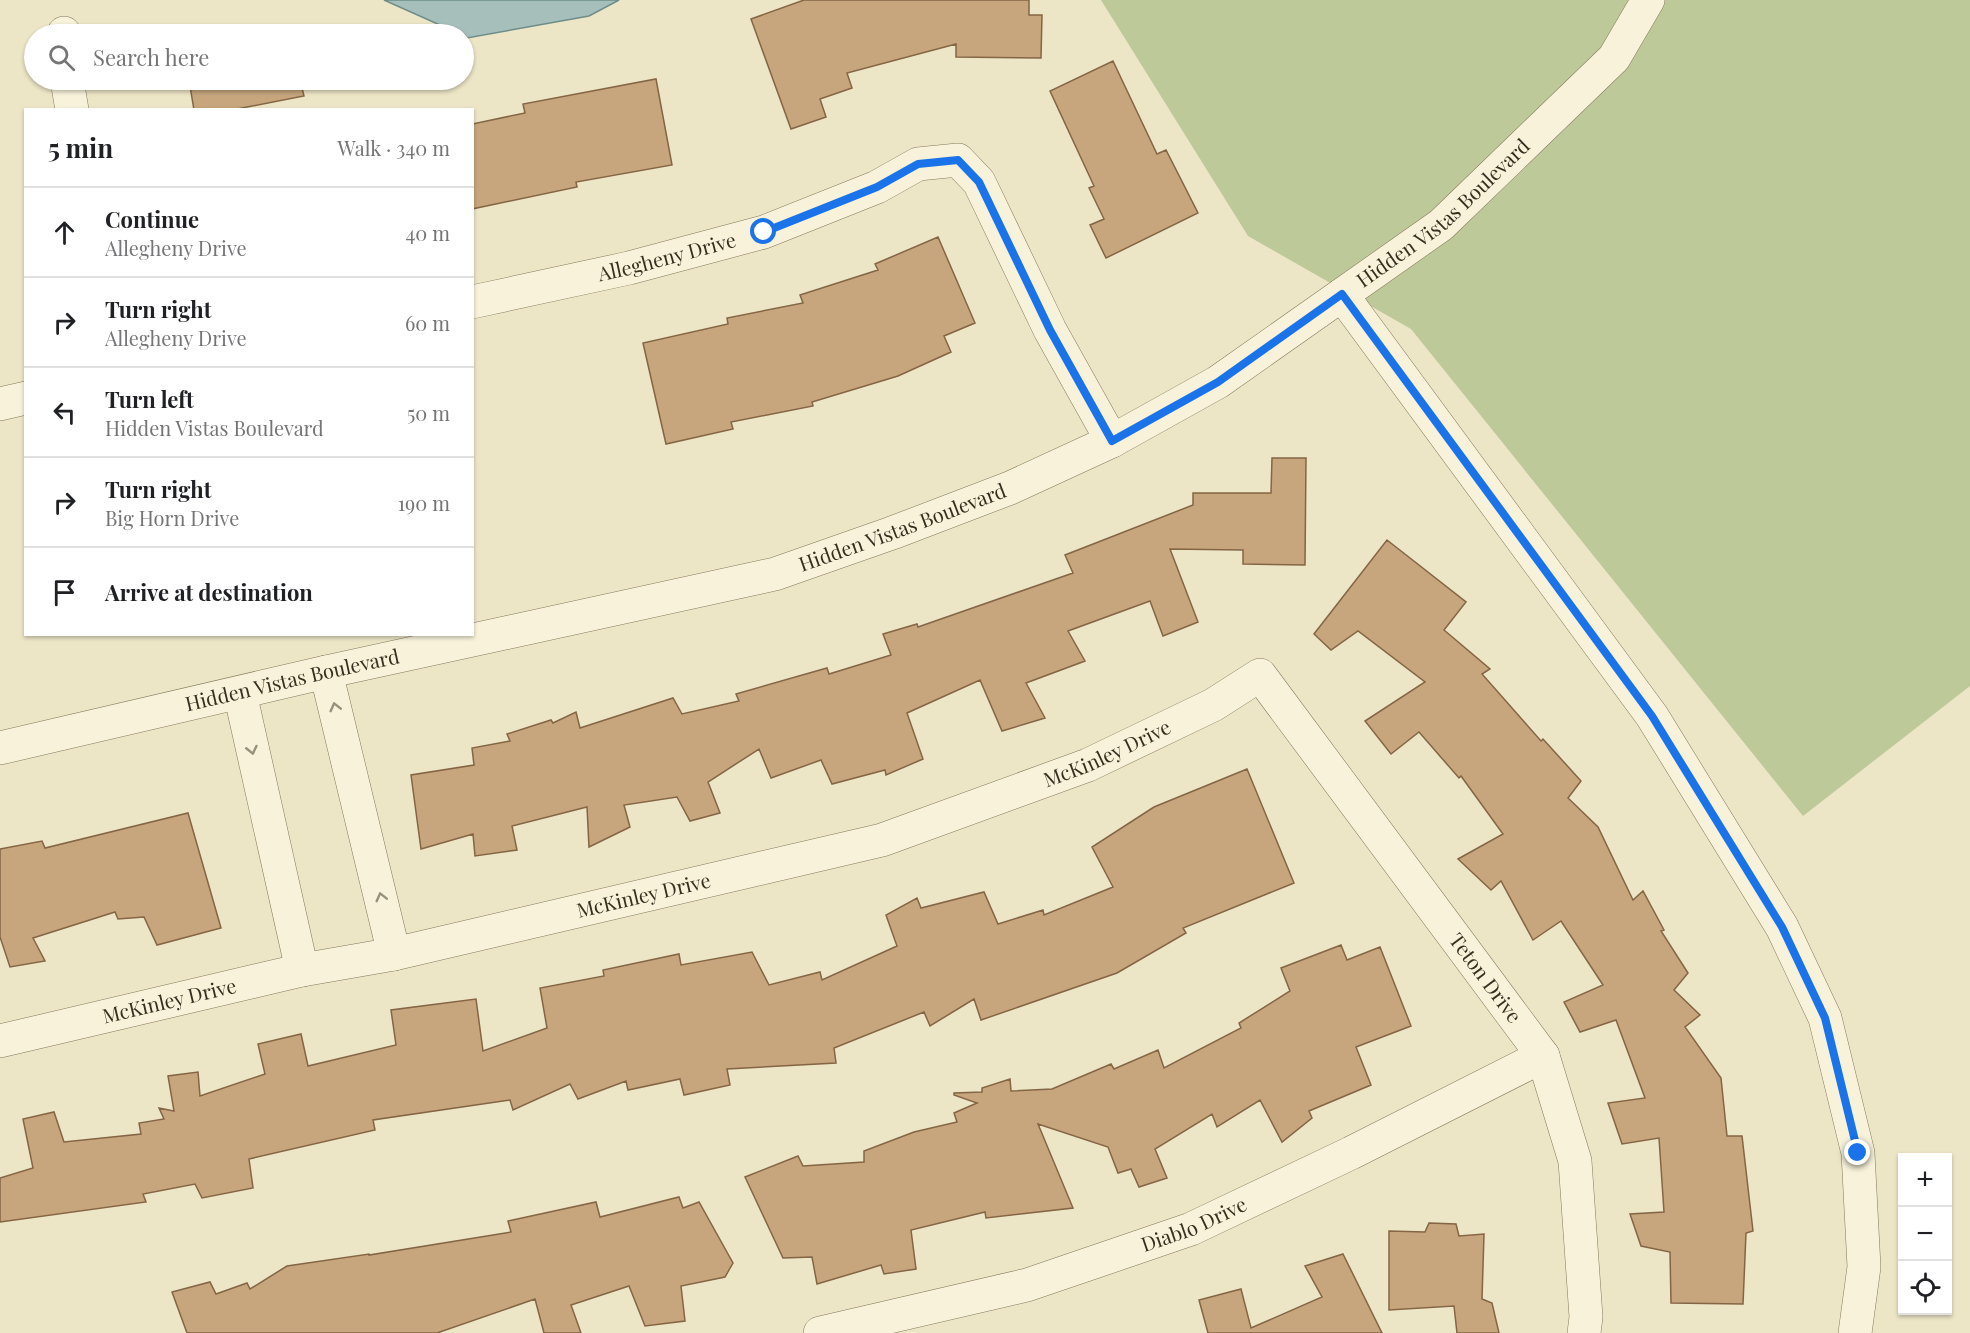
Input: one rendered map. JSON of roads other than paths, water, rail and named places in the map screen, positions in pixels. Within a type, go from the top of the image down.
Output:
[{"type":"street","name":"Hidden Vistas Boulevard","points":[[0,748],[327,672],[775,574],[1010,488],[1112,441],[1218,382],[1441,225],[1614,58],[1648,0]]},
{"type":"street","points":[[69,90],[72,108]]},
{"type":"street","name":"Allegheny Drive","points":[[474,302],[629,268],[764,232],[877,187],[918,164],[958,160],[979,182],[1050,330],[1112,441]]},
{"type":"street","points":[[1342,294],[1652,716],[1782,927],[1825,1018],[1858,1153],[1864,1267],[1855,1333]]},
{"type":"street","points":[[0,404],[24,398]]},
{"type":"street","points":[[327,672],[394,954]]},
{"type":"street","name":"McKinley Drive","points":[[0,1041],[302,970],[394,954],[882,840],[1088,765],[1213,705],[1260,675]]},
{"type":"street","name":"Teton Drive","points":[[1260,675],[1543,1056],[1575,1161],[1586,1317],[1584,1333]]},
{"type":"street","points":[[240,693],[302,970]]},
{"type":"street","name":"Diablo Drive","points":[[820,1333],[1027,1285],[1191,1228],[1371,1143],[1543,1056]]},
{"type":"water","points":[[384,0],[619,0],[589,16],[474,37],[474,24],[438,24]]}]
